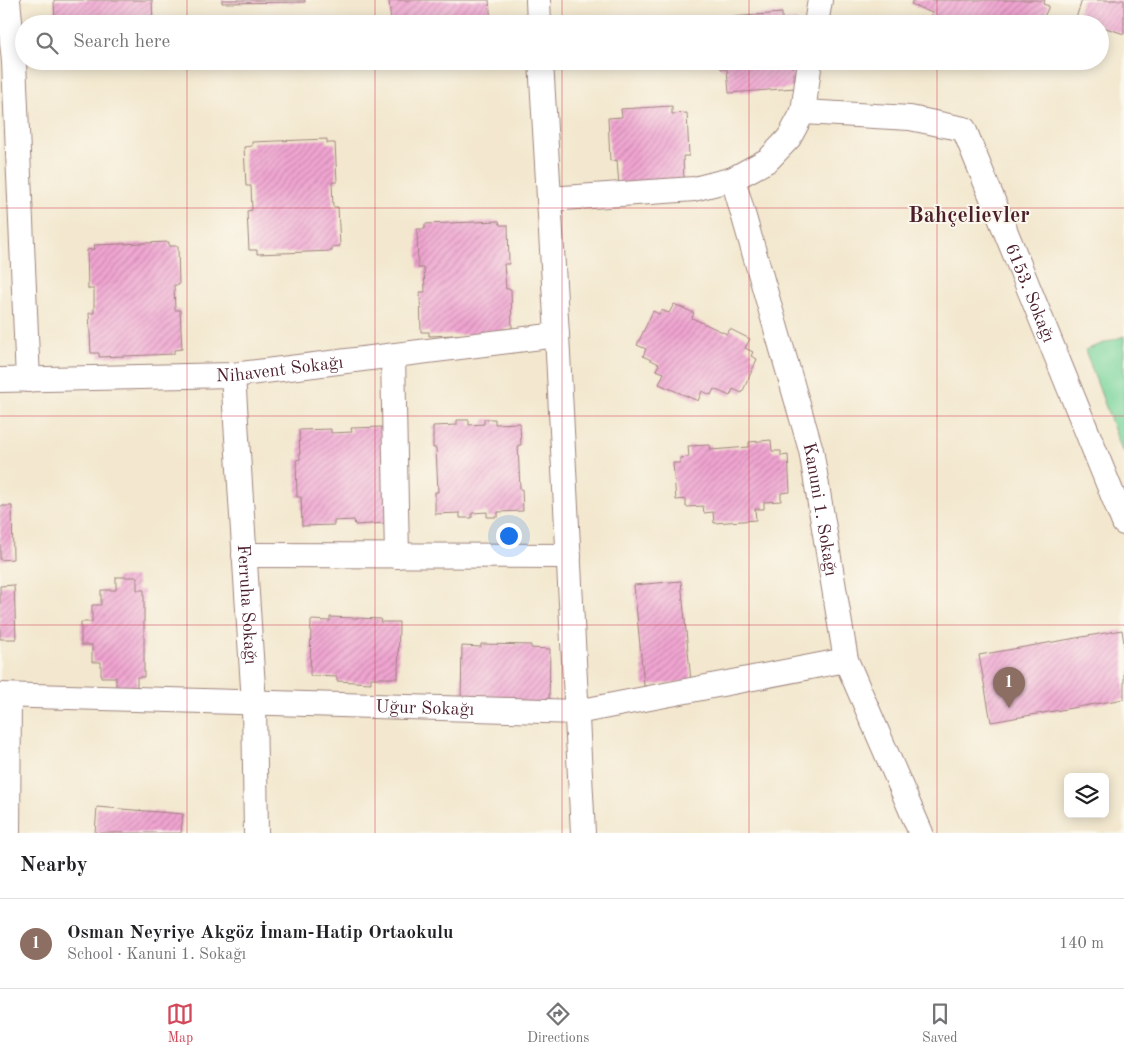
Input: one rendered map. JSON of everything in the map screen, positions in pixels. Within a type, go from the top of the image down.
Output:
[{"type":"street","points":[[8,0],[15,55]]},
{"type":"street","points":[[538,0],[539,15]]},
{"type":"street","points":[[818,15],[820,0]]},
{"type":"street","points":[[16,70],[28,380]]},
{"type":"street","points":[[542,70],[583,833]]},
{"type":"street","points":[[549,199],[694,189],[733,180],[768,160],[789,138],[803,112],[809,70]]},
{"type":"street","name":"6153. Sokağı","points":[[803,112],[910,118],[964,129],[1124,523]]},
{"type":"street","name":"Kanuni 1. Sokağı","points":[[733,180],[811,450],[846,660],[922,833]]},
{"type":"street","name":"Nihavent Sokağı","points":[[0,380],[232,375],[557,335]]},
{"type":"street","points":[[394,356],[397,556]]},
{"type":"street","name":"Ferruha Sokağı","points":[[232,375],[254,703],[256,833]]},
{"type":"street","points":[[244,555],[569,556]]},
{"type":"street","name":"Uğur Sokağı","points":[[4,696],[577,712],[846,660]]},
{"type":"street","points":[[4,696],[8,833]]},
{"type":"green space","points":[[1124,336],[1124,450],[1122,451],[1085,350]]},
{"type":"building","points":[[54,0],[152,0],[153,15],[55,15]]},
{"type":"building","points":[[222,0],[305,0],[305,2],[222,3]]},
{"type":"building","points":[[389,0],[489,0],[490,15],[390,15]]},
{"type":"building","points":[[913,0],[1045,0],[1043,4],[1049,6],[1045,15],[932,15],[932,13],[911,4]]},
{"type":"building","points":[[1082,0],[1124,0],[1124,34],[1109,29],[1109,15],[1077,15]]},
{"type":"building","points":[[782,13],[782,15],[756,15]]},
{"type":"building","points":[[727,70],[794,70],[795,88],[729,93]]},
{"type":"building","points":[[672,106],[672,114],[687,113],[689,156],[683,156],[684,181],[619,185],[617,160],[610,161],[608,118],[622,117],[621,109]]},
{"type":"building","points":[[327,139],[327,143],[335,143],[337,182],[332,182],[333,207],[338,207],[340,246],[332,247],[332,251],[257,254],[257,250],[249,250],[247,211],[252,210],[251,186],[246,186],[244,147],[252,146],[252,142]]},
{"type":"building","points":[[499,221],[500,225],[508,225],[509,264],[504,264],[506,289],[511,289],[512,328],[504,329],[504,333],[429,336],[429,332],[421,332],[420,292],[425,292],[424,268],[418,268],[417,229],[425,229],[425,224]]},
{"type":"building","points":[[169,242],[169,246],[178,246],[179,285],[174,285],[175,310],[180,310],[182,349],[174,350],[174,354],[99,357],[99,353],[91,353],[89,313],[94,313],[94,289],[88,289],[87,250],[95,249],[94,245]]},
{"type":"building","points":[[674,304],[694,313],[692,318],[727,334],[730,329],[750,339],[745,348],[753,352],[751,356],[757,359],[742,393],[733,389],[730,396],[714,389],[711,395],[702,391],[698,401],[659,384],[664,373],[656,370],[659,364],[643,356],[646,349],[637,345],[653,311],[659,314],[661,310],[669,313]]},
{"type":"building","points":[[484,419],[495,419],[495,424],[520,423],[521,445],[518,445],[523,511],[498,512],[498,517],[487,517],[487,512],[472,513],[472,518],[460,518],[460,513],[435,514],[435,492],[438,492],[436,448],[433,448],[433,426],[457,425],[457,420],[469,420],[469,425],[484,424]]},
{"type":"building","points":[[384,427],[387,523],[355,525],[354,520],[334,521],[334,525],[302,526],[301,497],[297,497],[296,460],[300,459],[299,430],[331,429],[331,433],[352,432],[351,428]]},
{"type":"building","points":[[771,440],[772,451],[781,451],[781,456],[788,455],[790,492],[781,493],[781,501],[764,502],[764,509],[755,509],[756,520],[714,523],[713,512],[704,513],[703,506],[686,507],[686,499],[676,500],[673,463],[680,463],[680,458],[689,457],[688,446],[710,445],[711,450],[749,447],[749,442]]},
{"type":"building","points":[[0,506],[12,506],[13,559],[0,560]]},
{"type":"building","points":[[116,577],[137,577],[137,590],[144,590],[144,677],[137,677],[137,690],[116,690],[116,677],[101,677],[101,662],[92,662],[92,645],[81,645],[81,622],[92,622],[92,605],[101,605],[101,590],[116,590]]},
{"type":"building","points":[[681,581],[691,681],[644,686],[634,585]]},
{"type":"building","points":[[14,585],[16,639],[0,639],[0,586]]},
{"type":"building","points":[[330,617],[381,619],[380,622],[399,622],[398,678],[371,678],[371,683],[337,681],[337,677],[310,676],[311,620],[330,621]]},
{"type":"building","points":[[1122,630],[1124,643],[1124,699],[991,722],[979,655]]},
{"type":"building","points":[[481,644],[531,645],[531,648],[550,649],[549,705],[461,702],[462,646],[481,647]]},
{"type":"building","points":[[97,807],[183,814],[181,833],[95,833]]},
{"type":"place","name":"Osman Neyriye Akgöz İmam-Hatip Ortaokulu","points":[[1009,708]]},
{"type":"district","name":"Bahçelievler","points":[[969,214]]}]
